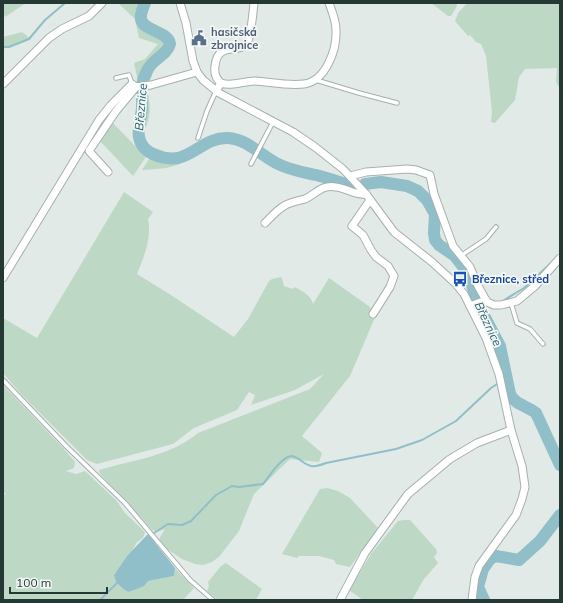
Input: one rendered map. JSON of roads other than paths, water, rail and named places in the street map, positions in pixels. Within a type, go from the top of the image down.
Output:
[{"type":"street","points":[[3,84],[48,38],[62,29],[89,16],[102,3]]},
{"type":"street","points":[[180,3],[186,23],[192,56],[197,72],[203,80],[216,91],[293,132],[315,147],[350,176],[394,232],[451,278],[460,289],[478,303],[494,305],[511,303],[524,296],[530,292],[560,258]]},
{"type":"street","points":[[254,3],[247,44],[242,47],[223,51],[217,59],[215,72],[221,83],[227,84],[255,81],[302,84],[315,80],[326,66],[332,53],[335,41],[336,28],[329,3]]},
{"type":"street","points":[[3,278],[99,120],[111,105],[135,86],[147,86],[197,72]]},
{"type":"street","points":[[216,91],[221,83]]},
{"type":"street","points":[[108,172],[89,151],[135,86]]},
{"type":"street","points":[[350,176],[366,172],[406,169],[416,170],[430,175],[434,194],[455,249],[462,255],[470,267],[478,286],[478,303],[499,374],[511,430],[524,474],[525,487],[522,499],[512,521],[479,566],[475,578],[472,600]]},
{"type":"street","points":[[265,223],[284,206],[306,198],[317,190],[327,187],[335,186],[368,197]]},
{"type":"street","points":[[368,197],[352,226],[363,235],[376,257],[388,266],[394,276],[390,287],[373,314]]},
{"type":"street","points":[[340,600],[365,553],[408,494],[450,459],[461,452],[483,440],[511,430]]},
{"type":"lane","points":[[116,78],[129,75],[135,86]]},
{"type":"lane","points":[[315,80],[397,103]]},
{"type":"lane","points":[[198,138],[207,111],[216,91]]},
{"type":"lane","points":[[251,164],[273,122]]},
{"type":"lane","points":[[462,255],[486,239],[496,227]]},
{"type":"lane","points":[[511,303],[517,322],[530,329],[543,344]]},
{"type":"lane","points":[[3,380],[71,451],[125,503],[190,580],[213,600]]},
{"type":"water","points":[[148,534],[175,568],[174,576],[148,581],[144,586],[129,592],[119,585],[114,575],[127,556]]},
{"type":"waterway","points":[[3,47],[9,47],[29,39],[45,20],[65,3]]},
{"type":"waterway","name":"Březnice","points":[[145,3],[141,15],[143,23],[165,36],[170,44],[166,51],[153,62],[143,79],[142,111],[139,126],[139,137],[144,148],[160,157],[178,158],[214,140],[221,138],[235,139],[247,144],[276,163],[286,167],[356,187]]},
{"type":"waterway","name":"Březnice","points":[[365,184],[381,182],[407,186],[418,191],[427,200],[435,214],[435,240],[439,245],[455,256],[468,273],[479,306],[500,346],[512,398],[536,413],[560,465]]},
{"type":"waterway","points":[[501,302],[524,288],[551,263]]},
{"type":"waterway","name":"Březnice","points":[[479,306],[484,307]]},
{"type":"waterway","points":[[150,539],[154,533],[168,524],[182,525],[191,521],[216,495],[232,486],[239,487],[263,484],[278,464],[290,456],[294,456],[311,466],[317,466],[396,449],[422,440],[456,421],[491,388],[506,378]]},
{"type":"waterway","name":"Březnice","points":[[484,600],[478,587],[483,569],[490,559],[496,556],[519,560],[540,541],[560,515]]},
{"type":"waterway","points":[[100,600],[119,581]]},
{"type":"place","name":"hasičská zbrojnice","points":[[199,38]]},
{"type":"place","name":"Březnice, střed","points":[[460,279]]}]
